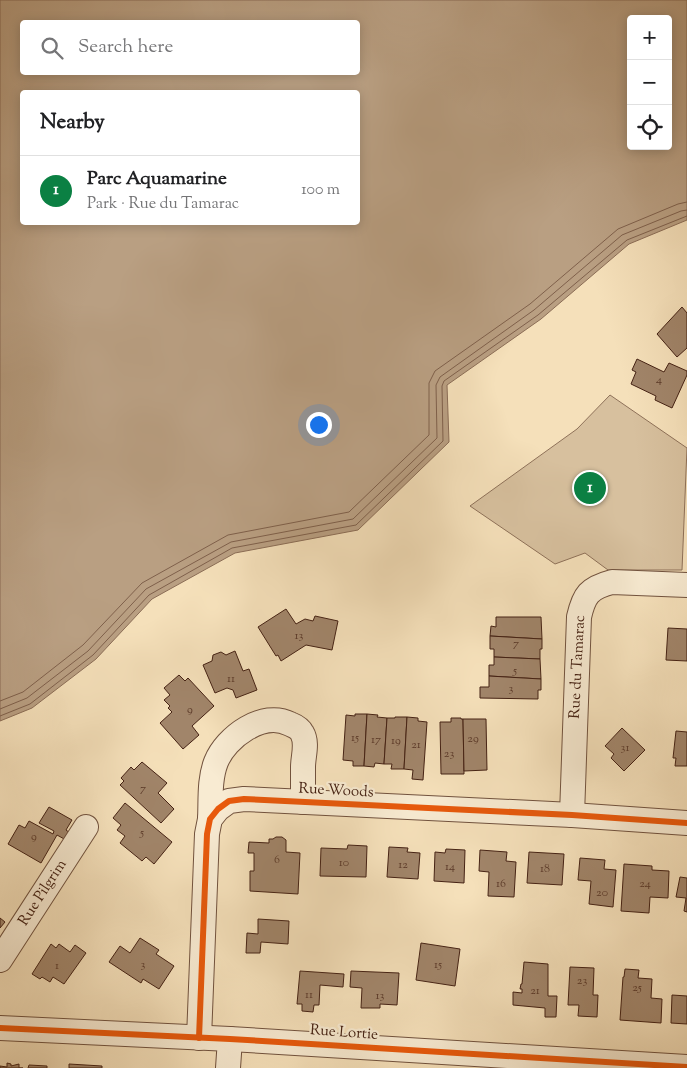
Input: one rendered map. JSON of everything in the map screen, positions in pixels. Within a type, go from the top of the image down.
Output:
[{"type":"street","name":"Rue du Tamarac","points":[[572,815],[582,604],[588,592],[600,585],[612,582],[687,585]]},
{"type":"street","name":"Rue Woods","points":[[199,1038],[207,834],[216,761],[224,748],[236,736],[266,720],[287,722],[302,732],[305,742],[303,802]]},
{"type":"street","name":"Rue Woods","points":[[210,820],[218,809],[229,801],[244,799],[572,815],[687,823]]},
{"type":"street","name":"Rue Pilgrim","points":[[0,960],[86,827]]},
{"type":"street","name":"Rue Lortie","points":[[0,1028],[230,1039],[687,1067]]},
{"type":"street","points":[[228,1068],[230,1039]]},
{"type":"shaded area","points":[[610,395],[687,448],[682,570],[608,570],[585,553],[555,564],[470,506],[577,429]]},
{"type":"water","points":[[0,0],[687,0],[687,220],[629,244],[541,319],[447,385],[449,442],[358,530],[235,553],[152,599],[96,659],[32,708],[0,721]]},
{"type":"building","points":[[682,307],[687,313],[687,348],[677,357],[657,334]]},
{"type":"building","points":[[637,359],[664,372],[669,363],[687,371],[687,375],[672,408],[655,400],[656,396],[631,384],[636,372],[632,370]]},
{"type":"building","points":[[286,609],[296,624],[305,619],[313,621],[315,616],[338,621],[332,650],[306,645],[281,661],[258,627]]},
{"type":"building","points":[[496,617],[541,617],[542,639],[490,636],[491,626],[496,627]]},
{"type":"building","points":[[668,628],[687,629],[687,661],[666,660]]},
{"type":"building","points":[[490,636],[542,639],[540,659],[494,657],[494,649],[490,649]]},
{"type":"building","points":[[235,651],[243,671],[249,669],[257,690],[236,698],[233,690],[227,688],[215,693],[203,665],[212,661],[213,655],[221,652],[226,655]]},
{"type":"building","points":[[494,657],[540,659],[541,679],[489,676],[489,665],[494,665]]},
{"type":"building","points":[[179,675],[185,681],[188,678],[214,706],[192,726],[199,735],[183,749],[160,723],[172,712],[168,708],[170,706],[164,700],[170,695],[164,688]]},
{"type":"building","points":[[489,676],[541,679],[541,690],[538,690],[538,699],[480,698],[480,687],[489,687]]},
{"type":"building","points":[[355,714],[367,714],[364,766],[353,766],[353,761],[343,760],[346,715],[355,716]]},
{"type":"building","points":[[367,714],[387,718],[384,764],[375,763],[374,767],[364,766]]},
{"type":"building","points":[[407,717],[404,769],[391,769],[392,764],[384,764],[387,718]]},
{"type":"building","points":[[407,717],[418,718],[418,721],[427,722],[423,780],[412,779],[413,770],[404,769]]},
{"type":"building","points":[[451,718],[463,719],[464,774],[441,774],[440,722],[451,722]]},
{"type":"building","points":[[463,719],[486,719],[487,770],[464,771]]},
{"type":"building","points":[[622,728],[645,750],[624,771],[611,758],[614,754],[605,746]]},
{"type":"building","points":[[676,731],[687,732],[687,766],[675,766],[676,758],[673,758]]},
{"type":"building","points":[[142,762],[167,783],[158,793],[174,809],[161,823],[120,785],[124,781],[121,778],[131,767],[134,770]]},
{"type":"building","points":[[125,803],[172,842],[154,864],[146,857],[142,861],[120,843],[125,836],[117,830],[121,825],[113,818]]},
{"type":"building","points":[[49,807],[72,820],[66,830],[70,833],[66,840],[57,835],[41,863],[8,844],[19,825],[25,828],[29,821],[53,834],[54,831],[39,823]]},
{"type":"building","points":[[282,837],[286,840],[286,852],[300,853],[298,894],[250,891],[250,871],[254,871],[254,853],[248,853],[249,842],[269,843],[269,839]]},
{"type":"building","points":[[348,845],[367,846],[366,877],[320,876],[321,848],[347,849]]},
{"type":"building","points":[[389,847],[408,848],[407,852],[420,853],[418,879],[387,877]]},
{"type":"building","points":[[446,849],[465,850],[464,883],[434,881],[435,852],[445,853]]},
{"type":"building","points":[[480,850],[507,852],[506,861],[516,862],[514,897],[488,896],[489,872],[479,871]]},
{"type":"building","points":[[529,852],[564,854],[562,885],[527,883]]},
{"type":"building","points":[[580,858],[605,860],[604,869],[616,870],[613,907],[589,904],[591,881],[578,880]]},
{"type":"building","points":[[624,864],[652,866],[652,870],[669,871],[668,898],[650,897],[649,913],[621,911]]},
{"type":"building","points":[[680,877],[687,878],[687,912],[684,911],[686,898],[676,897]]},
{"type":"building","points":[[0,918],[5,922],[0,928]]},
{"type":"building","points":[[258,919],[289,921],[288,944],[261,942],[260,953],[246,953],[247,933],[258,934]]},
{"type":"building","points":[[140,938],[159,950],[156,954],[174,966],[159,989],[143,979],[141,983],[109,962],[120,946],[130,953]]},
{"type":"building","points":[[421,943],[460,949],[455,986],[416,980]]},
{"type":"building","points":[[51,944],[56,948],[59,944],[70,952],[75,945],[86,953],[64,984],[53,977],[50,982],[32,974]]},
{"type":"building","points":[[524,962],[548,964],[548,996],[557,996],[556,1017],[545,1017],[545,1008],[513,1005],[513,992],[522,993],[522,989],[520,989]]},
{"type":"building","points":[[570,967],[594,968],[593,995],[598,995],[597,1017],[578,1016],[579,1005],[568,1005]]},
{"type":"building","points":[[625,969],[639,970],[638,978],[652,979],[651,998],[662,999],[661,1023],[620,1020]]},
{"type":"building","points":[[300,971],[344,974],[343,987],[320,985],[319,1005],[314,1005],[313,1012],[302,1011],[302,1004],[297,1004]]},
{"type":"building","points":[[351,971],[399,973],[397,1005],[380,1004],[380,1008],[361,1008],[362,988],[350,987]]},
{"type":"building","points":[[672,995],[687,996],[687,1024],[671,1023]]},
{"type":"building","points":[[7,1063],[11,1064],[11,1066],[19,1064],[19,1068],[0,1068],[0,1066],[7,1067]]},
{"type":"building","points":[[69,1064],[102,1066],[102,1068],[69,1068]]},
{"type":"building","points":[[29,1065],[47,1066],[47,1068],[28,1068]]},
{"type":"cycle path","points":[[199,1038],[207,834],[210,819],[218,809],[229,801],[244,799],[572,815],[687,823]]},
{"type":"cycle path","points":[[0,1028],[230,1039],[687,1067]]},
{"type":"place","name":"Parc Aquamarine","points":[[590,488]]}]
